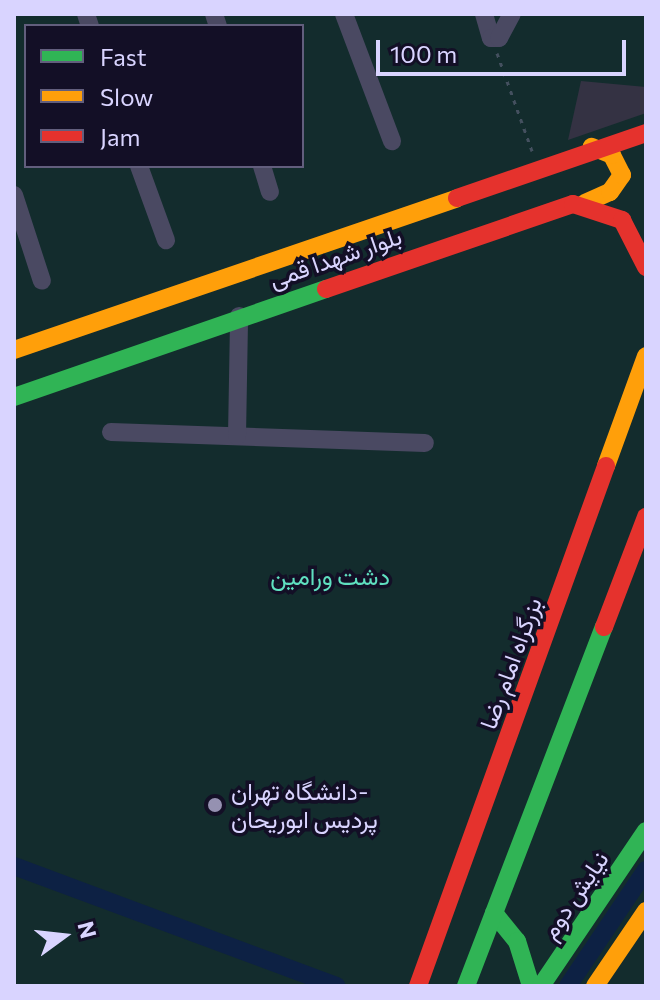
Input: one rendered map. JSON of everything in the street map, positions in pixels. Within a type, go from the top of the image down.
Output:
[{"type":"main road","name":"بلوار شهدا قمی","points":[[14,350],[592,147],[646,133]]},
{"type":"main road","name":"بلوار شهدا قمی","points":[[14,397],[239,316],[585,203],[610,192],[622,175],[612,155],[592,147]]},
{"type":"main road","points":[[585,203],[622,220],[646,267]]},
{"type":"main road","name":"بزرگراه امام رضا","points":[[418,986],[646,356]]},
{"type":"main road","points":[[466,986],[646,517]]},
{"type":"main road","name":"نیایش دوم","points":[[549,981],[646,831]]},
{"type":"main road","points":[[595,986],[646,911]]},
{"type":"main road","points":[[494,913],[529,965],[531,986]]},
{"type":"street","points":[[344,14],[392,141]]},
{"type":"street","points":[[484,14],[491,38],[507,35],[512,14]]},
{"type":"street","points":[[140,168],[166,240]]},
{"type":"street","points":[[263,168],[270,192]]},
{"type":"street","points":[[14,195],[42,281]]},
{"type":"street","points":[[237,436],[239,316]]},
{"type":"street","points":[[111,432],[425,443]]},
{"type":"path","points":[[491,38],[537,166]]},
{"type":"green space","name":"دشت ورامین","points":[[14,14],[646,14],[646,986],[14,986]]},
{"type":"building","points":[[581,81],[646,87],[646,113],[568,140]]},
{"type":"waterway","points":[[14,866],[336,986]]},
{"type":"waterway","points":[[568,986],[646,870]]},
{"type":"traffic: fast","points":[[14,397],[326,289]]},
{"type":"traffic: fast","points":[[466,986],[604,627]]},
{"type":"traffic: fast","points":[[541,986],[646,831]]},
{"type":"traffic: fast","points":[[494,913],[517,941],[531,986]]},
{"type":"traffic: slow","points":[[585,203],[610,192],[622,175],[612,155],[592,147]]},
{"type":"traffic: slow","points":[[14,350],[457,198]]},
{"type":"traffic: slow","points":[[606,466],[646,356]]},
{"type":"traffic: slow","points":[[595,986],[646,911]]},
{"type":"traffic: jam","points":[[457,198],[646,133]]},
{"type":"traffic: jam","points":[[326,289],[573,204],[622,220],[646,267]]},
{"type":"traffic: jam","points":[[418,986],[606,466]]},
{"type":"traffic: jam","points":[[604,627],[646,517]]},
{"type":"place","name":"دانشگاه تهران- پردیس ابوریحان","points":[[215,805]]}]
